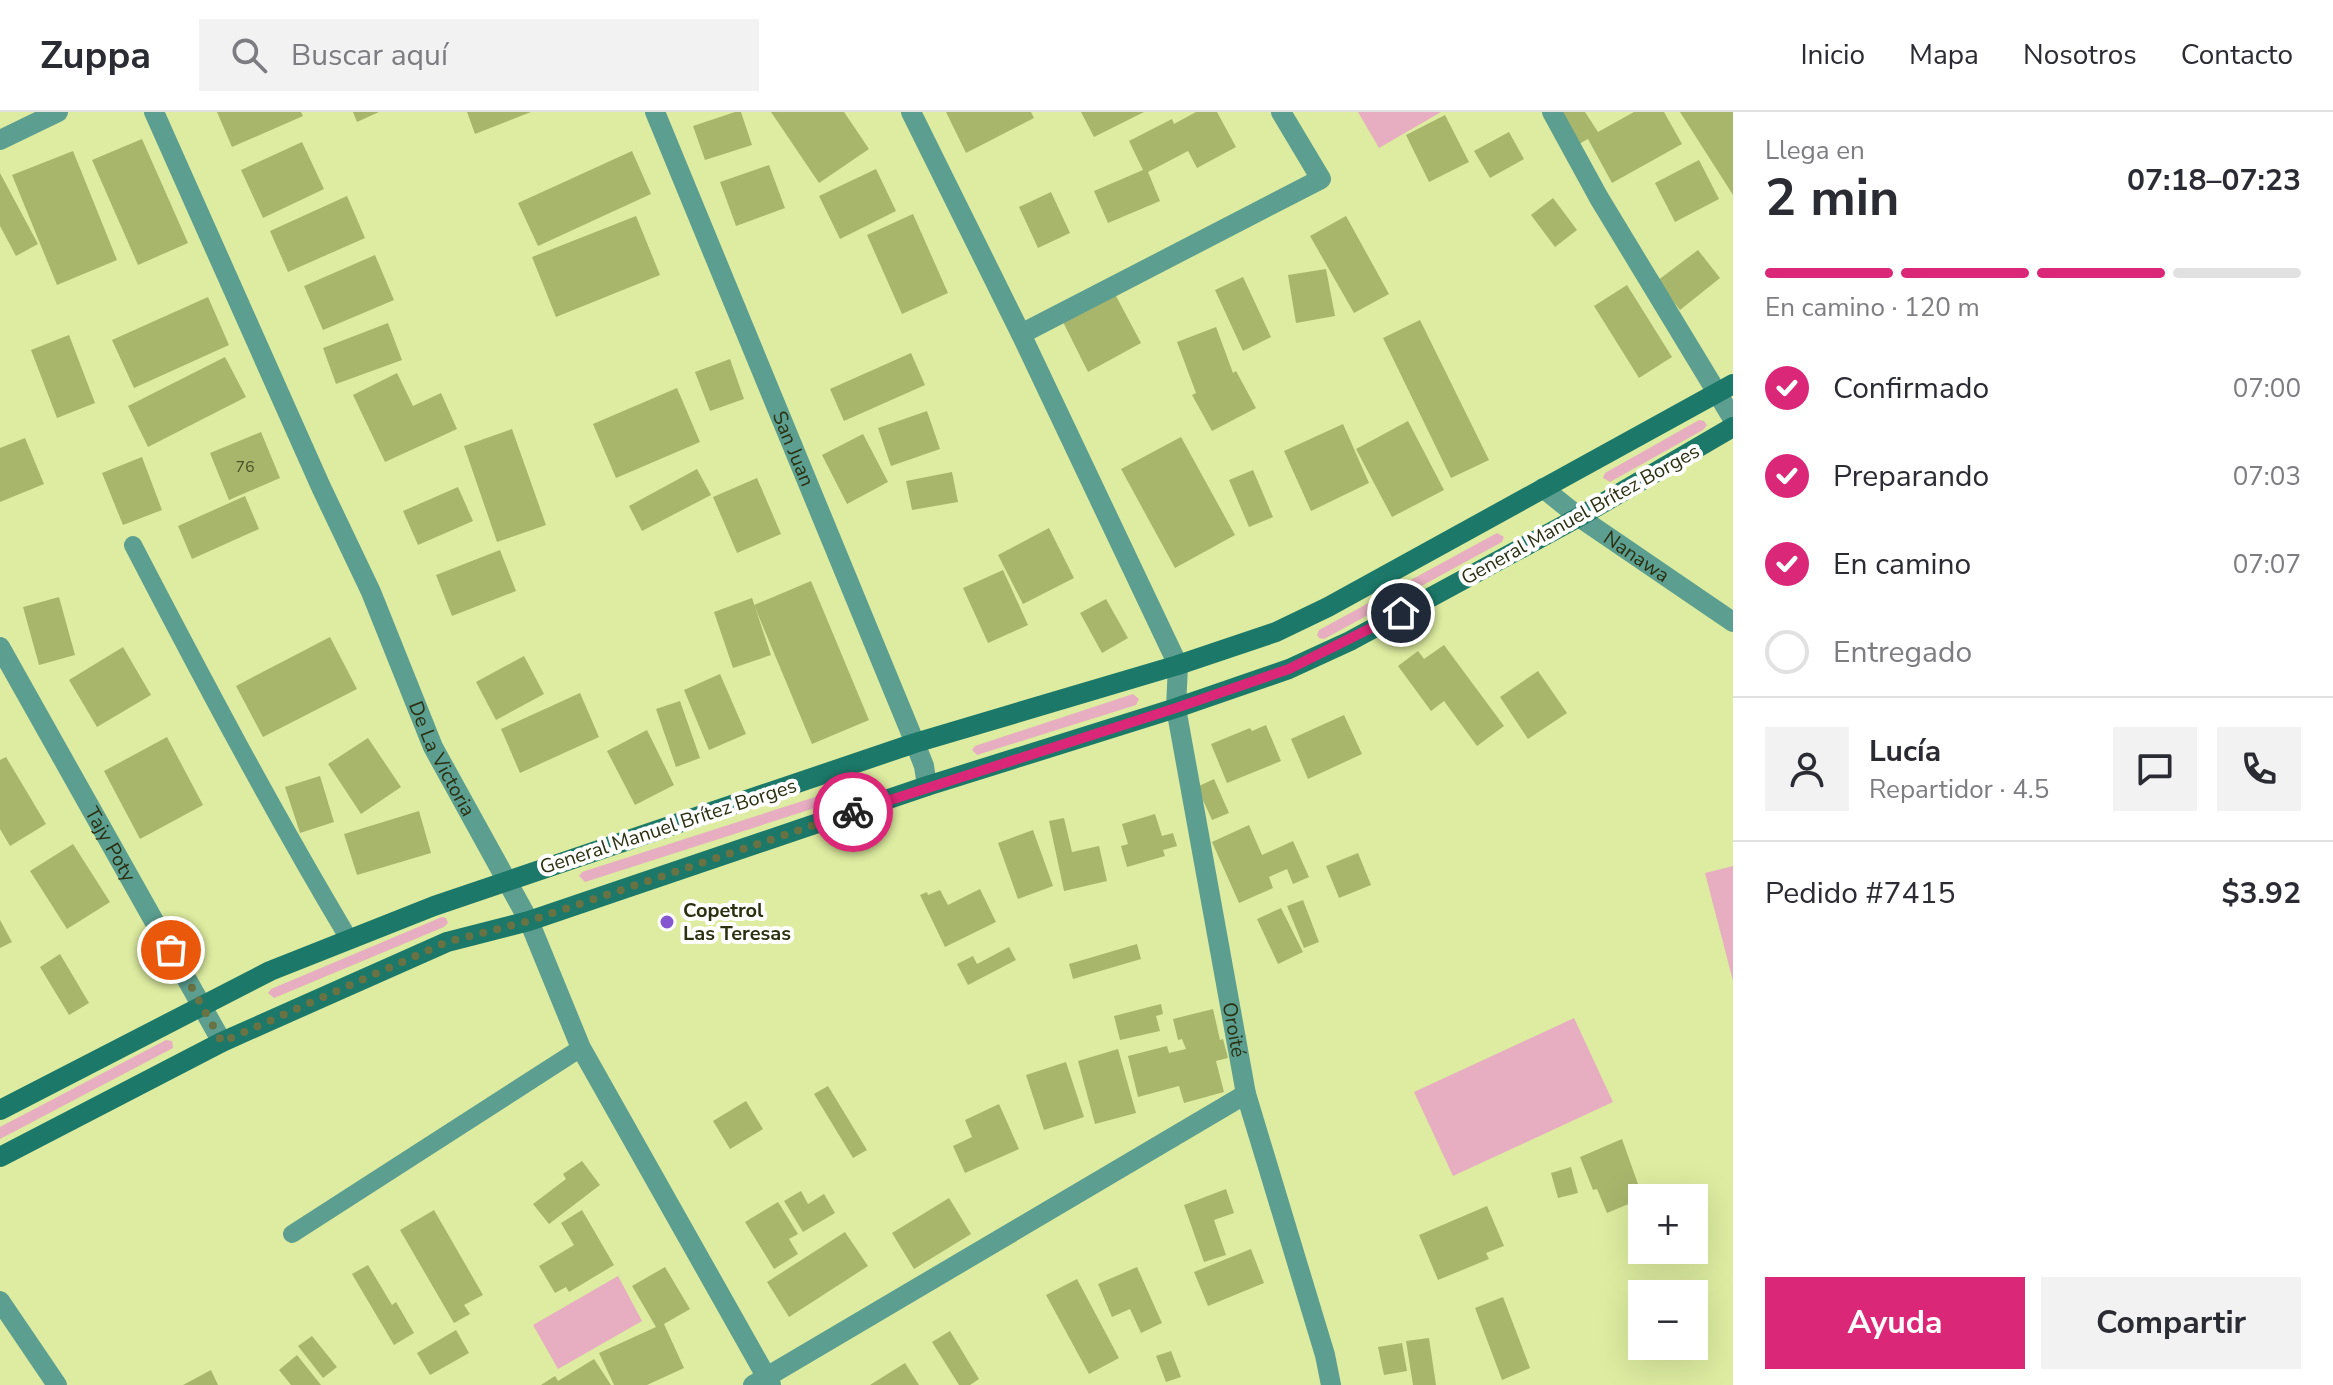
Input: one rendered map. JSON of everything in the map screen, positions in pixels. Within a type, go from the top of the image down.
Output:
[{"type":"main road","name":"General Manuel Brítez Borges","points":[[0,1110],[270,971],[506,880],[915,743],[1178,665],[1289,626],[1725,388]]},
{"type":"main road","name":"General Manuel Brítez Borges","points":[[0,1157],[222,1042],[447,942],[529,921],[927,786],[1289,669],[1350,641],[1579,517],[1733,427]]},
{"type":"street","points":[[0,140],[58,112]]},
{"type":"street","name":"De La Victoria","points":[[154,112],[371,592],[433,747],[529,921],[581,1048],[764,1382]]},
{"type":"street","name":"San Juan","points":[[655,112],[915,743],[924,766],[927,786]]},
{"type":"street","points":[[911,112],[1021,334],[1178,665]]},
{"type":"street","points":[[1021,334],[1321,179],[1281,112]]},
{"type":"street","points":[[1552,112],[1599,198],[1725,388],[1733,419]]},
{"type":"street","name":"Nanawa","points":[[1543,488],[1579,517],[1733,622]]},
{"type":"street","name":"Tajy Poty","points":[[0,647],[222,1042]]},
{"type":"street","name":"Oroité","points":[[1178,665],[1176,708],[1246,1094],[1325,1355],[1331,1385]]},
{"type":"street","points":[[764,1382],[1246,1094]]},
{"type":"street","points":[[0,1301],[57,1385]]},
{"type":"lane","points":[[133,545],[235,741],[349,939]]},
{"type":"lane","points":[[292,1234],[581,1048]]},
{"type":"shaded area","points":[[1358,112],[1441,112],[1379,148]]},
{"type":"shaded area","points":[[1699,420],[1707,425],[1703,430],[1610,482],[1603,478],[1605,473]]},
{"type":"shaded area","points":[[1497,533],[1504,537],[1502,542],[1324,639],[1317,635],[1319,630]]},
{"type":"shaded area","points":[[1133,694],[1139,699],[1136,705],[977,755],[972,750],[975,746]]},
{"type":"shaded area","points":[[837,790],[843,792],[840,800],[585,882],[579,876],[582,872]]},
{"type":"shaded area","points":[[1733,866],[1733,981],[1705,873]]},
{"type":"shaded area","points":[[442,917],[448,923],[444,927],[274,998],[268,993],[271,989]]},
{"type":"shaded area","points":[[1574,1018],[1613,1102],[1453,1176],[1414,1092]]},
{"type":"shaded area","points":[[166,1040],[172,1041],[173,1048],[0,1139],[0,1127]]},
{"type":"shaded area","points":[[618,1276],[642,1321],[558,1369],[533,1325]]},
{"type":"building","points":[[217,112],[301,112],[303,116],[232,147]]},
{"type":"building","points":[[353,112],[379,112],[357,122]]},
{"type":"building","points":[[467,112],[531,112],[475,134]]},
{"type":"building","points":[[741,112],[752,145],[705,160],[693,126]]},
{"type":"building","points":[[771,112],[844,112],[869,149],[819,183]]},
{"type":"building","points":[[946,112],[1031,112],[1034,118],[966,153]]},
{"type":"building","points":[[1081,112],[1144,112],[1094,137]]},
{"type":"building","points":[[1196,112],[1217,112],[1236,147],[1197,168],[1188,151],[1148,172],[1160,201],[1108,223],[1094,191],[1143,170],[1129,141],[1172,119],[1174,124]]},
{"type":"building","points":[[1558,112],[1585,112],[1598,132],[1634,112],[1664,112],[1682,144],[1612,183],[1588,139],[1579,144]]},
{"type":"building","points":[[1680,112],[1733,112],[1733,195]]},
{"type":"building","points":[[1445,115],[1469,162],[1429,182],[1406,135]]},
{"type":"building","points":[[1509,132],[1524,159],[1490,178],[1474,151]]},
{"type":"building","points":[[142,139],[188,243],[138,265],[92,160]]},
{"type":"building","points":[[302,142],[324,189],[263,218],[241,170]]},
{"type":"building","points":[[73,151],[117,260],[57,285],[12,175]]},
{"type":"building","points":[[632,151],[651,194],[538,246],[518,203]]},
{"type":"building","points":[[1699,160],[1719,199],[1675,222],[1655,183]]},
{"type":"building","points":[[769,165],[785,208],[736,226],[720,182]]},
{"type":"building","points":[[876,169],[896,211],[840,239],[819,196]]},
{"type":"building","points":[[0,173],[38,244],[16,256],[0,226]]},
{"type":"building","points":[[1051,192],[1070,233],[1038,248],[1019,207]]},
{"type":"building","points":[[347,196],[365,238],[288,272],[270,231]]},
{"type":"building","points":[[1553,198],[1577,230],[1555,247],[1531,215]]},
{"type":"building","points":[[913,214],[948,293],[902,314],[867,235]]},
{"type":"building","points":[[636,216],[660,275],[556,317],[532,257]]},
{"type":"building","points":[[1346,216],[1389,294],[1354,313],[1310,236]]},
{"type":"building","points":[[1698,250],[1720,278],[1680,310],[1657,281]]},
{"type":"building","points":[[375,255],[394,300],[323,330],[304,286]]},
{"type":"building","points":[[1326,269],[1335,316],[1296,323],[1288,275]]},
{"type":"building","points":[[1243,277],[1271,337],[1243,351],[1215,290]]},
{"type":"building","points":[[1627,285],[1672,357],[1639,378],[1594,306]]},
{"type":"building","points":[[1115,294],[1141,343],[1088,372],[1063,322]]},
{"type":"building","points":[[208,297],[229,345],[134,388],[112,340]]},
{"type":"building","points":[[1420,320],[1489,460],[1451,478],[1383,338]]},
{"type":"building","points":[[388,323],[402,360],[336,384],[323,348]]},
{"type":"building","points":[[1216,327],[1233,373],[1236,371],[1256,408],[1212,431],[1192,395],[1196,393],[1177,342]]},
{"type":"building","points":[[69,335],[95,403],[57,418],[31,350]]},
{"type":"building","points":[[911,353],[925,385],[844,421],[830,389]]},
{"type":"building","points":[[225,357],[246,397],[148,447],[128,406]]},
{"type":"building","points":[[730,359],[744,399],[710,411],[695,372]]},
{"type":"building","points":[[397,373],[413,406],[441,393],[457,429],[385,462],[353,395]]},
{"type":"building","points":[[677,388],[700,442],[616,478],[593,424]]},
{"type":"building","points":[[927,411],[940,449],[891,466],[878,428]]},
{"type":"building","points":[[1408,421],[1444,490],[1392,517],[1356,449]]},
{"type":"building","points":[[1343,424],[1369,483],[1311,511],[1284,451]]},
{"type":"building","points":[[512,429],[546,525],[497,542],[464,446]]},
{"type":"building","points":[[261,432],[280,478],[229,500],[210,453]]},
{"type":"building","points":[[863,434],[888,482],[847,504],[822,455]]},
{"type":"building","points":[[1181,437],[1235,535],[1175,568],[1121,469]]},
{"type":"building","points":[[25,438],[44,484],[0,502],[0,448]]},
{"type":"building","points":[[142,457],[162,510],[123,525],[102,473]]},
{"type":"building","points":[[697,469],[711,495],[642,531],[629,506]]},
{"type":"building","points":[[1253,470],[1273,517],[1249,527],[1229,480]]},
{"type":"building","points":[[952,472],[958,502],[912,510],[906,481]]},
{"type":"building","points":[[757,478],[781,534],[737,553],[713,497]]},
{"type":"building","points":[[458,487],[473,521],[418,545],[403,511]]},
{"type":"building","points":[[245,496],[259,529],[192,559],[178,526]]},
{"type":"building","points":[[1049,528],[1074,578],[1023,604],[998,555]]},
{"type":"building","points":[[500,550],[516,591],[452,616],[436,575]]},
{"type":"building","points":[[1003,570],[1028,625],[988,643],[963,588]]},
{"type":"building","points":[[811,581],[869,720],[812,744],[754,605]]},
{"type":"building","points":[[59,597],[75,655],[39,665],[23,607]]},
{"type":"building","points":[[752,598],[771,655],[733,668],[714,612]]},
{"type":"building","points":[[1106,599],[1128,638],[1102,653],[1080,613]]},
{"type":"building","points":[[330,637],[357,689],[263,737],[236,686]]},
{"type":"building","points":[[1444,645],[1504,726],[1477,746],[1444,701],[1431,711],[1398,666],[1418,651],[1424,659]]},
{"type":"building","points":[[123,647],[151,695],[97,727],[69,680]]},
{"type":"building","points":[[524,656],[544,694],[496,720],[476,682]]},
{"type":"building","points":[[1538,671],[1567,713],[1528,739],[1500,697]]},
{"type":"building","points":[[720,674],[746,734],[709,750],[684,690]]},
{"type":"building","points":[[580,693],[599,737],[520,773],[501,729]]},
{"type":"building","points":[[680,701],[700,758],[676,767],[656,709]]},
{"type":"building","points":[[1344,715],[1362,754],[1308,779],[1291,739]]},
{"type":"building","points":[[1266,725],[1281,761],[1227,783],[1211,744]]},
{"type":"building","points":[[647,730],[674,785],[635,805],[607,751]]},
{"type":"building","points":[[167,737],[203,805],[140,839],[104,771]]},
{"type":"building","points":[[368,738],[401,787],[361,814],[328,764]]},
{"type":"building","points":[[6,757],[46,824],[10,846],[0,829],[0,760]]},
{"type":"building","points":[[320,776],[334,822],[300,833],[285,787]]},
{"type":"building","points":[[1214,779],[1229,813],[1212,820],[1197,787]]},
{"type":"building","points":[[419,811],[431,853],[357,875],[344,834]]},
{"type":"building","points":[[1155,814],[1162,836],[1173,833],[1177,846],[1163,850],[1165,856],[1127,867],[1121,846],[1128,844],[1122,824]]},
{"type":"building","points":[[1064,818],[1072,852],[1099,846],[1107,881],[1064,891],[1049,821]]},
{"type":"building","points":[[1249,825],[1262,855],[1293,841],[1309,877],[1293,884],[1287,869],[1269,877],[1273,888],[1239,903],[1212,842]]},
{"type":"building","points":[[1033,830],[1053,886],[1018,899],[998,843]]},
{"type":"building","points":[[73,844],[110,902],[67,929],[30,871]]},
{"type":"building","points":[[1358,853],[1371,885],[1339,898],[1326,866]]},
{"type":"building","points":[[980,889],[996,922],[945,947],[920,895],[940,890],[948,905]]},
{"type":"building","points":[[1303,900],[1319,942],[1304,948],[1287,906]]},
{"type":"building","points":[[1281,908],[1303,952],[1278,964],[1257,919]]},
{"type":"building","points":[[0,920],[12,942],[0,948]]},
{"type":"building","points":[[1137,944],[1141,959],[1073,979],[1069,964]]},
{"type":"building","points":[[1009,947],[1016,960],[968,985],[957,964],[973,956],[977,964]]},
{"type":"building","points":[[60,954],[89,1003],[69,1015],[40,967]]},
{"type":"building","points":[[1161,1004],[1163,1014],[1156,1016],[1160,1031],[1120,1040],[1114,1016]]},
{"type":"building","points":[[1213,1009],[1228,1058],[1216,1061],[1224,1092],[1184,1103],[1179,1086],[1138,1097],[1128,1056],[1167,1046],[1169,1053],[1186,1049],[1182,1039],[1178,1040],[1173,1019]]},
{"type":"building","points":[[1118,1049],[1136,1113],[1095,1124],[1078,1061]]},
{"type":"building","points":[[1066,1062],[1084,1117],[1044,1130],[1026,1075]]},
{"type":"building","points":[[828,1086],[867,1150],[853,1158],[814,1094]]},
{"type":"building","points":[[746,1101],[763,1129],[730,1149],[713,1121]]},
{"type":"building","points":[[999,1104],[1019,1149],[965,1173],[953,1146],[972,1137],[965,1120]]},
{"type":"building","points":[[1622,1139],[1638,1184],[1628,1184],[1628,1204],[1607,1213],[1597,1189],[1593,1190],[1580,1157]]},
{"type":"building","points":[[582,1161],[600,1185],[549,1224],[533,1204],[566,1179],[563,1174]]},
{"type":"building","points":[[1571,1167],[1578,1193],[1558,1198],[1551,1173]]},
{"type":"building","points":[[1226,1189],[1234,1213],[1214,1220],[1226,1255],[1204,1262],[1184,1205]]},
{"type":"building","points":[[801,1191],[808,1204],[824,1194],[835,1213],[803,1232],[784,1201]]},
{"type":"building","points":[[949,1198],[971,1234],[914,1269],[892,1233]]},
{"type":"building","points":[[778,1202],[798,1234],[789,1239],[798,1254],[774,1269],[745,1222]]},
{"type":"building","points":[[1487,1206],[1504,1246],[1486,1253],[1489,1259],[1438,1280],[1419,1235]]},
{"type":"building","points":[[434,1210],[483,1295],[464,1305],[470,1314],[454,1323],[400,1230]]},
{"type":"building","points":[[582,1210],[614,1265],[569,1292],[566,1287],[555,1293],[539,1266],[574,1245],[561,1223]]},
{"type":"building","points":[[845,1232],[868,1266],[789,1317],[767,1282]]},
{"type":"building","points":[[1251,1249],[1264,1283],[1208,1306],[1194,1272]]},
{"type":"building","points":[[368,1265],[392,1305],[396,1302],[414,1333],[394,1345],[352,1274]]},
{"type":"building","points":[[665,1267],[690,1309],[664,1324],[684,1368],[647,1385],[614,1385],[599,1353],[656,1327],[632,1286]]},
{"type":"building","points":[[1137,1267],[1162,1323],[1141,1333],[1130,1309],[1112,1317],[1098,1284]]},
{"type":"building","points":[[1077,1279],[1119,1358],[1089,1374],[1046,1295]]},
{"type":"building","points":[[1503,1297],[1530,1368],[1502,1380],[1475,1308]]},
{"type":"building","points":[[456,1330],[469,1353],[430,1375],[417,1353]]},
{"type":"building","points":[[950,1331],[979,1379],[970,1385],[959,1385],[932,1342]]},
{"type":"building","points":[[312,1336],[337,1367],[323,1378],[298,1346]]},
{"type":"building","points":[[1429,1338],[1436,1385],[1413,1385],[1406,1341]]},
{"type":"building","points":[[1402,1343],[1407,1371],[1384,1375],[1378,1347]]},
{"type":"building","points":[[1171,1351],[1181,1377],[1166,1382],[1156,1356]]},
{"type":"building","points":[[297,1355],[321,1385],[291,1385],[279,1370]]},
{"type":"building","points":[[594,1359],[611,1385],[541,1385],[555,1376],[558,1381]]},
{"type":"building","points":[[905,1363],[919,1385],[870,1385]]},
{"type":"building","points":[[211,1370],[218,1385],[183,1385]]},
{"type":"way so far","points":[[171,950],[222,1042],[447,942],[529,921],[853,812]]},
{"type":"place","name":"Copetrol Las Teresas","points":[[667,922]]},
{"type":"route","points":[[853,812],[1289,669],[1401,613]]}]
